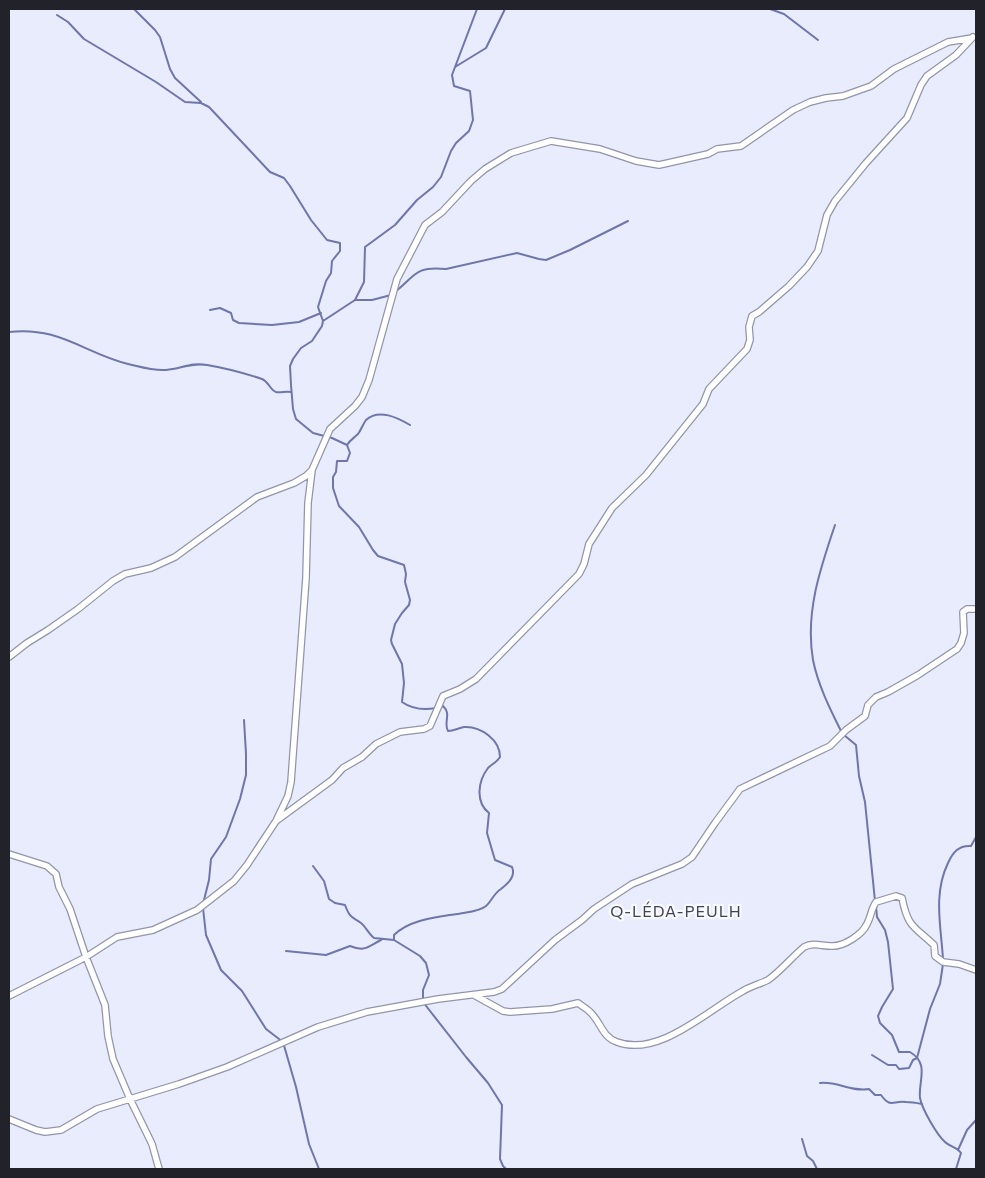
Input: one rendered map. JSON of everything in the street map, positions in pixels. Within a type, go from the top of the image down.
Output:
[{"type":"street","points":[[9,996],[16,991],[54,975],[117,937],[153,930],[197,910],[234,881],[276,821],[288,796],[291,782],[306,578],[308,503],[312,470],[330,429],[362,397],[369,380],[397,279],[425,225],[442,212],[484,169],[512,153],[551,141],[600,149],[636,161],[659,165],[708,154],[717,150],[742,146],[779,119],[801,106],[826,98],[843,96],[870,86],[894,69],[948,42],[975,37]]},
{"type":"street","points":[[276,821],[332,780],[343,768],[362,757],[376,744],[400,732],[424,730],[430,726],[443,696],[460,689],[480,675],[579,574],[584,564],[589,544],[612,508],[646,475],[703,404],[709,389],[747,349],[750,340],[749,327],[752,316],[789,286],[818,251],[827,215],[835,201],[866,162],[907,118],[921,85],[927,76],[956,55],[975,37]]},
{"type":"street","points":[[9,657],[27,642],[63,620],[113,581],[125,574],[150,568],[175,557],[257,497],[294,483],[312,470]]},
{"type":"street","points":[[9,1119],[45,1132],[61,1130],[97,1109],[227,1067],[318,1027],[367,1012],[494,992],[502,988],[555,940],[594,909],[632,884],[682,864],[692,857],[740,789],[830,746],[846,730],[865,716],[868,705],[876,697],[888,692],[957,649],[964,633],[963,612],[967,609],[976,609]]},
{"type":"street","points":[[9,854],[47,866],[56,874],[59,887],[70,909],[105,1006],[108,1036],[113,1059],[152,1144],[160,1169]]},
{"type":"street","points":[[473,995],[503,1011],[510,1012],[552,1009],[578,1003],[591,1013],[610,1039],[631,1045],[653,1043],[678,1032],[744,990],[768,980],[804,946],[812,943],[833,946],[841,945],[861,932],[867,925],[876,902],[896,896],[902,898],[905,915],[913,928],[934,945],[935,956],[943,962],[959,964],[976,970]]},
{"type":"waterway","points":[[134,9],[160,37],[170,69],[175,78],[201,102]]},
{"type":"waterway","points":[[323,321],[355,300],[364,282],[365,247],[395,225],[417,200],[433,187],[441,177],[456,143],[469,131],[473,120],[470,91],[454,86],[452,75],[477,9]]},
{"type":"waterway","points":[[455,67],[486,48],[505,9]]},
{"type":"waterway","points":[[770,9],[784,14],[818,40]]},
{"type":"waterway","points":[[57,15],[68,22],[84,39],[156,82],[185,102],[201,103],[209,107],[270,172],[284,178],[311,220],[327,240],[340,243],[340,251],[332,261],[331,273],[326,281],[318,307],[323,321],[322,326],[312,341],[301,348],[290,366],[293,409],[296,419],[313,433],[332,438],[347,445],[350,453],[347,461],[337,461],[336,472],[333,477],[333,488],[339,506],[359,527],[378,556],[404,565],[406,574],[405,582],[410,600],[409,605],[395,624],[391,640],[402,664],[404,683],[402,702],[419,708],[436,708]]},
{"type":"waterway","points":[[395,292],[412,276],[422,270],[446,269],[517,253],[546,260],[628,221]]},
{"type":"waterway","points":[[355,300],[372,300],[391,295]]},
{"type":"waterway","points":[[210,310],[220,308],[231,313],[233,320],[239,323],[272,325],[299,322],[321,313]]},
{"type":"waterway","points":[[9,332],[27,331],[43,333],[112,359],[152,369],[166,370],[196,364],[207,365],[262,379],[276,392],[291,392]]},
{"type":"waterway","points":[[347,445],[371,416],[388,415],[410,425]]},
{"type":"waterway","points":[[835,525],[815,591],[812,608],[811,643],[818,679],[841,731]]},
{"type":"waterway","points":[[441,707],[443,706],[447,712],[446,725],[448,731],[470,727],[488,735],[497,745],[500,757],[488,768],[482,779],[479,791],[482,803],[489,813],[487,833],[495,860],[512,867],[513,874],[509,882],[496,893],[484,908],[472,912],[436,917],[409,925],[394,935],[394,940],[420,956],[426,963],[429,975],[423,990],[423,1002],[488,1083],[502,1105],[500,1159],[506,1169]]},
{"type":"waterway","points":[[203,904],[209,880],[211,859],[226,837],[240,799],[246,775],[244,720]]},
{"type":"waterway","points":[[844,735],[856,745],[859,776],[865,802],[875,901]]},
{"type":"waterway","points":[[943,959],[939,910],[943,875],[954,853],[960,848],[971,846],[976,837]]},
{"type":"waterway","points":[[313,866],[324,881],[329,899],[335,903],[345,905],[350,915],[363,924],[374,938],[394,940]]},
{"type":"waterway","points":[[876,906],[877,917],[885,930],[888,942],[893,989],[878,1016],[880,1023],[892,1035],[899,1052],[910,1052],[920,1062],[922,1073],[921,1103],[938,1134],[947,1144],[958,1149],[961,1153],[956,1169]]},
{"type":"waterway","points":[[203,908],[206,935],[221,970],[242,991],[266,1029],[283,1042],[309,1144],[319,1169]]},
{"type":"waterway","points":[[286,951],[326,955],[350,946],[359,949],[366,948],[381,940]]},
{"type":"waterway","points":[[872,1055],[888,1065],[896,1065],[899,1069],[909,1068],[913,1060],[917,1058],[930,1009],[940,984],[943,964]]},
{"type":"waterway","points":[[820,1083],[862,1090],[869,1089],[875,1095],[881,1095],[890,1103],[912,1102],[922,1104]]},
{"type":"waterway","points":[[958,1150],[967,1130],[976,1120]]},
{"type":"waterway","points":[[802,1139],[807,1156],[813,1161],[817,1169]]},
{"type":"district","name":"Q-LÉDA-PEULH","points":[[676,910]]}]
